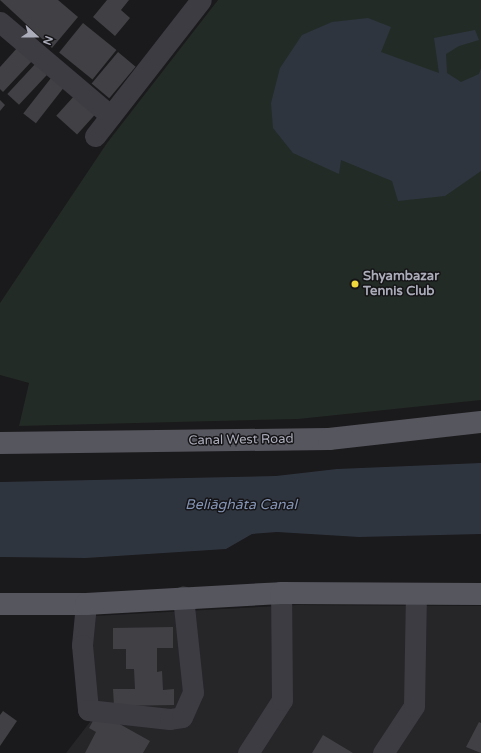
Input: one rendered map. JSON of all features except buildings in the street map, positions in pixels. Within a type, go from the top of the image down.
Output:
[{"type":"main road","name":"Canal West Road","points":[[0,443],[328,439],[481,422]]},
{"type":"main road","points":[[0,604],[86,604],[182,597],[281,593],[416,596],[481,594]]},
{"type":"street","points":[[95,136],[201,0]]},
{"type":"street","points":[[0,22],[111,116]]},
{"type":"street","points":[[248,753],[282,700],[281,593]]},
{"type":"street","points":[[383,753],[414,706],[416,596]]},
{"type":"street","points":[[86,604],[82,645],[88,710],[170,719],[182,717],[193,692],[182,597]]},
{"type":"shaded area","points":[[218,0],[481,0],[481,400],[298,419],[19,426],[29,383],[0,375],[0,303],[107,143]]},
{"type":"shaded area","points":[[298,605],[481,606],[481,753],[66,753],[93,718],[89,643],[93,616]]},
{"type":"water","points":[[368,18],[391,27],[381,52],[439,73],[434,38],[475,30],[479,40],[459,46],[446,54],[447,73],[461,82],[479,74],[481,68],[481,171],[445,196],[398,201],[392,181],[341,160],[339,174],[293,153],[273,128],[271,103],[280,68],[302,35],[332,22]]},
{"type":"water","name":"Beliāghāta Canal","points":[[481,463],[481,534],[359,537],[277,532],[252,534],[226,549],[86,558],[0,557],[0,482],[276,476],[337,469]]},
{"type":"place","name":"Shyambazar Tennis Club","points":[[355,284]]}]
